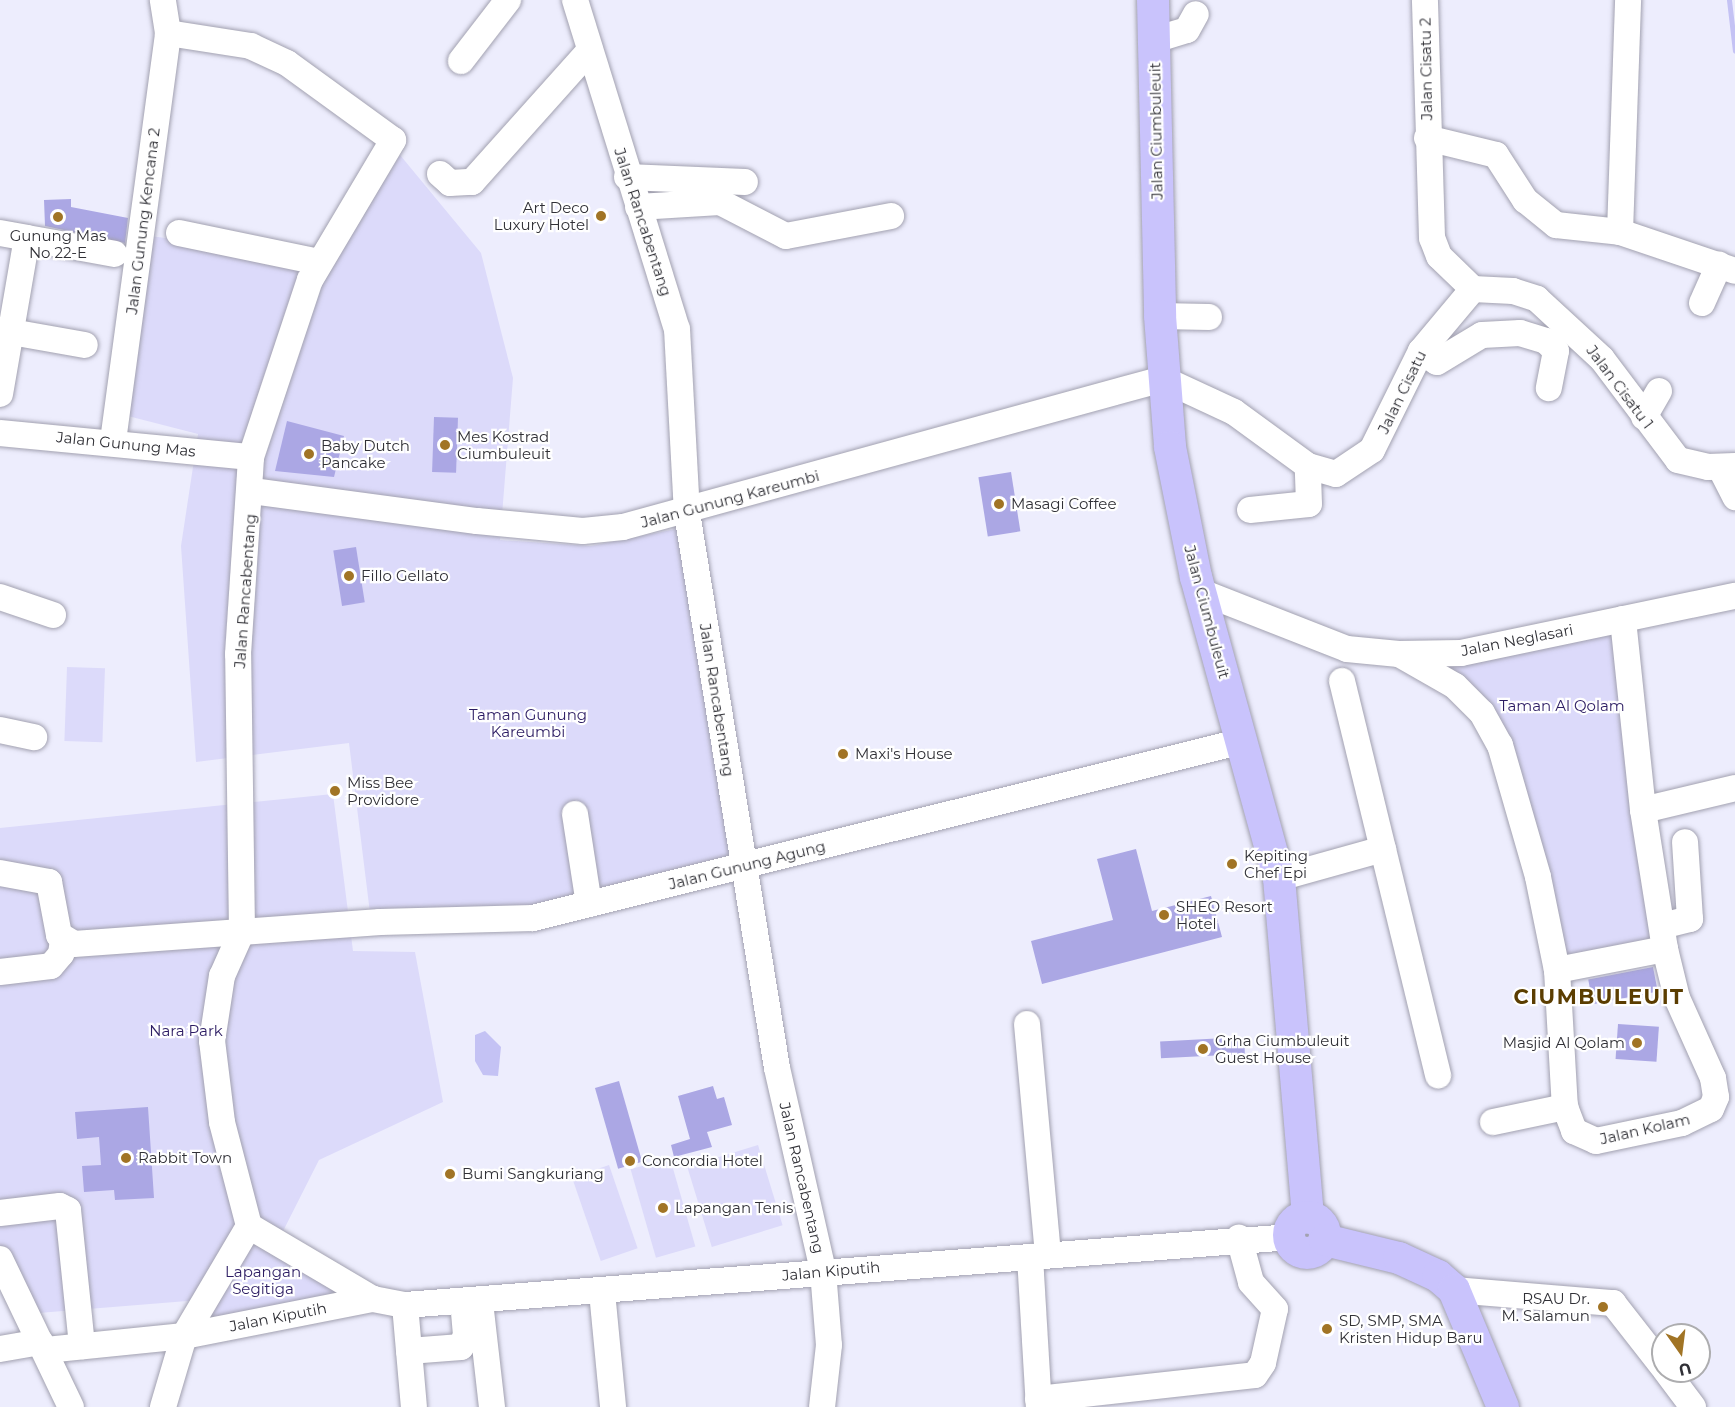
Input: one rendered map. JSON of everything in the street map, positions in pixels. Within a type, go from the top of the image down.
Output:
[{"type":"main road","name":"Jalan Ciumbuleuit","points":[[1153,0],[1160,316],[1163,379],[1170,447],[1199,591],[1243,741],[1279,878],[1307,1231]]},
{"type":"main road","points":[[1307,1231],[1399,1258],[1438,1275],[1454,1290],[1503,1407]]},
{"type":"street","name":"Jalan Gunung Kencana 2","points":[[113,441],[168,33],[163,0]]},
{"type":"street","points":[[461,61],[508,0]]},
{"type":"street","name":"Jalan Rancabentang","points":[[575,0],[627,177],[677,329],[687,513],[777,1068],[823,1271],[829,1345],[822,1407]]},
{"type":"street","name":"Jalan Cisatu 2","points":[[1425,0],[1427,138]]},
{"type":"street","points":[[1620,232],[1628,0]]},
{"type":"street","points":[[1154,40],[1187,30],[1196,14]]},
{"type":"street","name":"Jalan Rancabentang","points":[[168,33],[251,46],[288,63],[393,140],[319,262],[251,457],[252,491],[238,654],[242,932],[222,976],[212,1041],[222,1122],[249,1226]]},
{"type":"street","points":[[440,174],[450,183],[472,182],[590,50]]},
{"type":"street","points":[[1473,289],[1434,248],[1427,138],[1496,155],[1525,200],[1556,225],[1620,232],[1727,268],[1702,303]]},
{"type":"street","points":[[627,177],[745,182]]},
{"type":"street","points":[[638,207],[720,202],[786,236],[891,216]]},
{"type":"street","points":[[0,232],[115,254]]},
{"type":"street","points":[[179,233],[319,262]]},
{"type":"street","points":[[0,394],[4,331],[27,238]]},
{"type":"street","name":"Jalan Cisatu","points":[[1163,379],[1234,412],[1308,466],[1336,474],[1372,450],[1421,351],[1473,289]]},
{"type":"street","name":"Jalan Cisatu 1","points":[[1473,289],[1514,291],[1537,299],[1602,359],[1678,460],[1727,466]]},
{"type":"street","points":[[1160,316],[1209,317]]},
{"type":"street","points":[[4,331],[85,345]]},
{"type":"street","points":[[1421,351],[1437,362],[1482,335],[1520,333],[1546,341],[1556,351],[1549,388]]},
{"type":"street","name":"Jalan Gunung Kareumbi","points":[[252,491],[381,511],[583,531],[687,513],[1163,379]]},
{"type":"street","points":[[1644,417],[1659,391]]},
{"type":"street","name":"Jalan Gunung Mas","points":[[0,433],[113,441],[251,457]]},
{"type":"street","points":[[1250,510],[1309,504],[1308,466]]},
{"type":"street","points":[[1727,466],[1735,497]]},
{"type":"street","name":"Jalan Neglasari","points":[[1199,591],[1347,649],[1399,654],[1461,653],[1735,596]]},
{"type":"street","points":[[0,597],[53,615]]},
{"type":"street","name":"Jalan Kolam","points":[[1399,654],[1455,686],[1482,713],[1500,746],[1538,877],[1557,970],[1565,1107],[1574,1131],[1596,1141],[1682,1123],[1712,1109],[1716,1098],[1713,1078],[1677,998],[1663,938],[1643,810],[1623,619]]},
{"type":"street","points":[[1342,681],[1438,1075]]},
{"type":"street","points":[[0,730],[34,737]]},
{"type":"street","name":"Jalan Gunung Agung","points":[[63,940],[74,944],[242,932],[533,918],[743,868],[1243,741]]},
{"type":"street","points":[[1643,810],[1735,788]]},
{"type":"street","points":[[575,814],[589,904]]},
{"type":"street","points":[[1557,970],[1663,938],[1690,919],[1685,842]]},
{"type":"street","points":[[1279,878],[1383,849]]},
{"type":"street","points":[[0,873],[49,882],[63,940],[61,954],[51,966],[0,972]]},
{"type":"street","points":[[1027,1024],[1039,1256],[1039,1403],[1255,1375],[1263,1363],[1275,1310],[1251,1282],[1239,1238]]},
{"type":"street","points":[[1493,1122],[1565,1107]]},
{"type":"street","points":[[0,1213],[60,1206],[68,1210],[82,1346]]},
{"type":"street","points":[[163,1407],[184,1336],[249,1226]]},
{"type":"street","name":"Jalan Kiputih","points":[[249,1226],[373,1299],[405,1305],[602,1292],[823,1271],[1039,1256],[1307,1231]]},
{"type":"street","points":[[0,1259],[8,1291],[43,1346],[71,1407]]},
{"type":"street","points":[[1454,1290],[1604,1300],[1620,1309],[1651,1351]]},
{"type":"street","points":[[602,1292],[613,1407]]},
{"type":"street","name":"Jalan Kiputih","points":[[0,1349],[82,1346],[184,1336],[373,1299]]},
{"type":"street","points":[[409,1351],[460,1347],[466,1335],[472,1302]]},
{"type":"street","points":[[472,1302],[492,1407]]},
{"type":"street","points":[[405,1305],[414,1407]]},
{"type":"street","points":[[1675,1383],[1693,1407]]},
{"type":"green space","name":"Taman Gunung Kareumbi","points":[[400,155],[481,253],[513,378],[500,540],[591,546],[676,529],[734,858],[533,906],[370,913],[349,743],[196,762],[181,546],[198,434],[124,415],[150,236],[335,260]]},
{"type":"green space","name":"Taman Al Qolam","points":[[1623,619],[1665,949],[1557,970],[1482,713],[1399,654]]},
{"type":"green space","points":[[67,667],[105,668],[102,742],[64,741]]},
{"type":"green space","name":"Nara Park","points":[[333,794],[353,951],[415,952],[443,1102],[319,1160],[275,1247],[359,1297],[197,1327],[212,1299],[26,1314],[0,1244],[0,828]]},
{"type":"green space","points":[[758,1145],[783,1225],[712,1247],[687,1167]]},
{"type":"green space","name":"Lapangan Tenis","points":[[670,1158],[695,1246],[656,1258],[631,1169]]},
{"type":"green space","points":[[609,1165],[638,1248],[601,1261],[572,1178]]},
{"type":"shaded area","points":[[485,1031],[501,1047],[498,1076],[483,1075],[475,1061],[475,1035]]},
{"type":"building","points":[[71,199],[71,207],[128,218],[125,243],[45,226],[44,200]]},
{"type":"building","name":"Mes Kostrad Ciumbuleuit","points":[[434,417],[458,418],[456,473],[432,472]]},
{"type":"building","name":"Baby Dutch Pancake","points":[[287,421],[344,436],[334,477],[275,471]]},
{"type":"building","name":"Masagi Coffee","points":[[1011,472],[1020,531],[988,536],[978,477]]},
{"type":"building","name":"Fillo Gellato","points":[[356,547],[365,602],[342,606],[333,551]]},
{"type":"building","name":"SHEO Resort Hotel","points":[[1136,849],[1152,911],[1211,896],[1222,937],[1042,984],[1031,941],[1113,920],[1097,859]]},
{"type":"building","points":[[1653,967],[1658,992],[1593,1004],[1588,980]]},
{"type":"building","name":"Masjid Al Qolam","points":[[1618,1024],[1659,1027],[1656,1062],[1616,1059]]},
{"type":"building","name":"Grha Ciumbuleuit Guest House","points":[[1244,1037],[1245,1054],[1161,1058],[1160,1041]]},
{"type":"building","points":[[619,1081],[642,1162],[618,1169],[595,1088]]},
{"type":"building","points":[[713,1086],[717,1099],[724,1097],[732,1125],[707,1132],[712,1147],[674,1157],[671,1145],[690,1139],[678,1096]]},
{"type":"building","name":"Rabbit Town","points":[[148,1107],[154,1198],[115,1200],[114,1190],[84,1192],[82,1166],[101,1165],[99,1137],[77,1139],[75,1112]]},
{"type":"waterway","points":[[1729,0],[1735,51]]},
{"type":"place","name":"Art Deco Luxury Hotel","points":[[601,216]]},
{"type":"place","name":"Gunung Mas No 22-E","points":[[58,217]]},
{"type":"place","name":"Mes Kostrad Ciumbuleuit","points":[[445,445]]},
{"type":"place","name":"Baby Dutch Pancake","points":[[309,454]]},
{"type":"place","name":"Masagi Coffee","points":[[999,504]]},
{"type":"place","name":"Fillo Gellato","points":[[349,576]]},
{"type":"place","name":"Maxi's House","points":[[843,754]]},
{"type":"place","name":"Miss Bee Providore","points":[[335,791]]},
{"type":"place","name":"Kepiting Chef Epi","points":[[1232,864]]},
{"type":"place","name":"SHEO Resort Hotel","points":[[1164,915]]},
{"type":"place","name":"Masjid Al Qolam","points":[[1637,1043]]},
{"type":"place","name":"Grha Ciumbuleuit Guest House","points":[[1203,1049]]},
{"type":"place","name":"Rabbit Town","points":[[126,1158]]},
{"type":"place","name":"Concordia Hotel","points":[[630,1161]]},
{"type":"place","name":"Bumi Sangkuriang","points":[[450,1174]]},
{"type":"place","name":"Lapangan Tenis","points":[[663,1208]]},
{"type":"place","name":"RSAU Dr. M. Salamun","points":[[1603,1307]]},
{"type":"place","name":"SD, SMP, SMA Kristen Hidup Baru","points":[[1327,1329]]},
{"type":"district","name":"CIUMBULEUIT","points":[[1599,997]]},
{"type":"park label","name":"Lapangan Segitiga","points":[[263,1280]]}]
